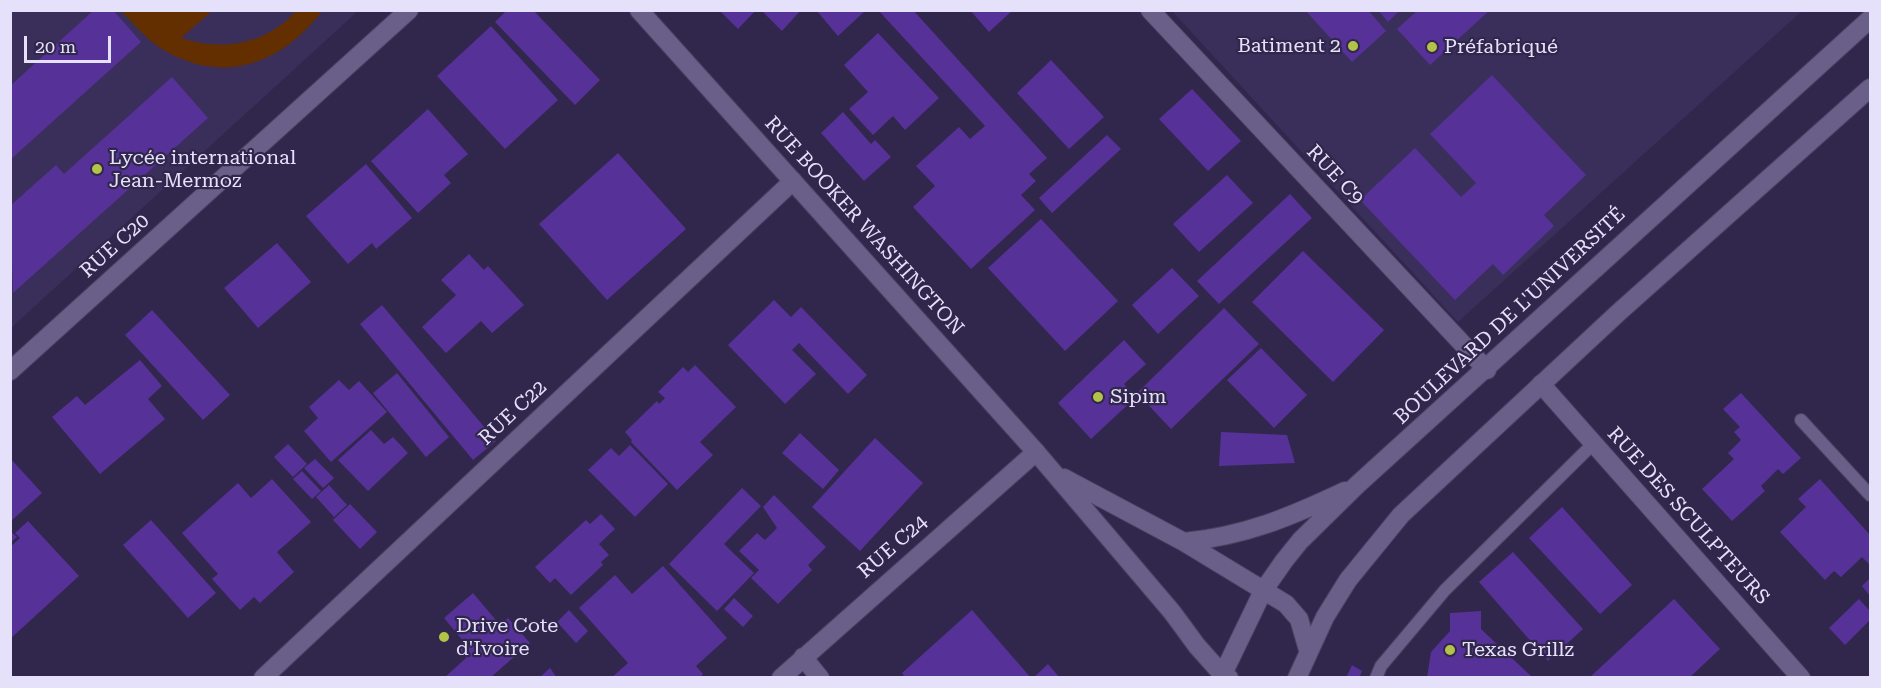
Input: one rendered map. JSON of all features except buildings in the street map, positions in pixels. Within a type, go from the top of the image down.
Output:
[{"type":"street","name":"RUE C20","points":[[10,371],[409,10]]},
{"type":"street","name":"RUE C9","points":[[1150,10],[1487,370]]},
{"type":"street","name":"RUE BOOKER WASHINGTON","points":[[639,11],[1055,473],[1224,676]]},
{"type":"street","name":"BOULEVARD DE L'UNIVERSITÉ","points":[[1224,676],[1263,591],[1300,541],[1357,485],[1487,370],[1649,218],[1870,20]]},
{"type":"street","points":[[1296,677],[1308,650],[1348,580],[1401,515],[1541,384],[1870,88]]},
{"type":"street","name":"RUE C22","points":[[263,678],[793,181]]},
{"type":"street","name":"RUE DES SCULPTEURS","points":[[1541,384],[1802,678]]},
{"type":"street","name":"RUE C24","points":[[781,678],[1036,452]]},
{"type":"street","name":"RUE BOOKER WASHINGTON","points":[[1055,473],[1184,542],[1294,610],[1308,650]]},
{"type":"street","points":[[1184,542],[1236,535],[1282,520],[1357,485]]},
{"type":"street","points":[[803,657],[820,678]]},
{"type":"lane","points":[[1801,420],[1870,495]]},
{"type":"lane","points":[[1376,678],[1381,666],[1445,590],[1594,443]]},
{"type":"shaded area","name":"Lycée international Jean-Mermoz","points":[[11,11],[358,11],[11,328]]},
{"type":"shaded area","points":[[121,11],[212,11],[181,38],[197,42],[228,44],[258,38],[272,31],[296,11],[322,11],[289,44],[270,56],[250,64],[229,67],[207,66],[185,60],[162,49],[145,36]]},
{"type":"shaded area","points":[[1172,11],[1802,11],[1458,322]]},
{"type":"place","name":"Batiment 2","points":[[1353,46]]},
{"type":"place","name":"Préfabriqué","points":[[1432,47]]},
{"type":"place","name":"Lycée international Jean-Mermoz","points":[[97,169]]},
{"type":"place","name":"Sipim","points":[[1098,397]]},
{"type":"place","name":"Drive Cote d'Ivoire","points":[[444,637]]},
{"type":"place","name":"Texas Grillz","points":[[1450,650]]}]
